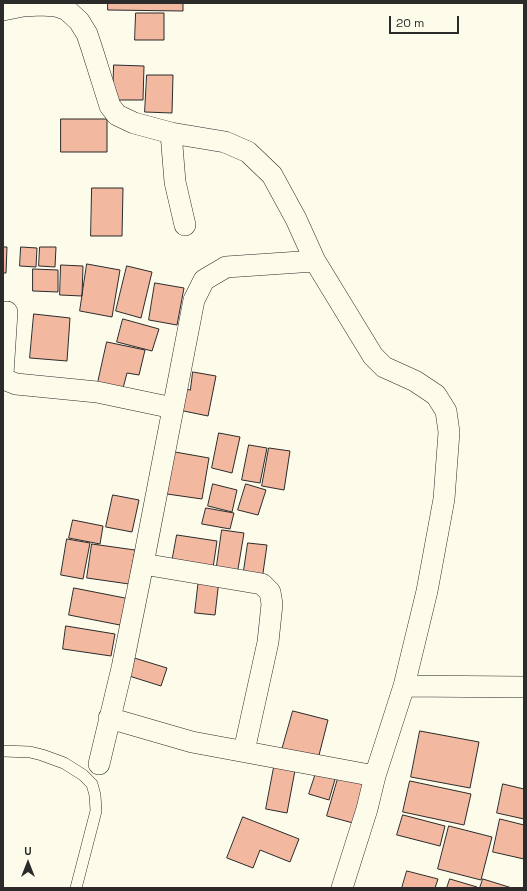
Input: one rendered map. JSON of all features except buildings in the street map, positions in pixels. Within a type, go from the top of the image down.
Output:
[{"type":"street","points":[[3,10],[23,5],[56,5],[67,10],[79,20],[87,34],[110,106],[117,115],[134,123],[171,133],[225,142],[248,152],[272,175],[296,219],[314,261],[373,356],[384,367],[415,381],[436,395],[446,411],[449,432],[444,499],[427,591],[404,686],[375,776],[367,809],[342,888]]},
{"type":"street","points":[[171,133],[175,182],[185,224]]},
{"type":"street","points":[[99,764],[122,668],[194,300],[204,280],[226,267],[314,261]]},
{"type":"street","points":[[7,312],[3,374],[6,380],[16,384],[97,392],[174,408]]},
{"type":"street","points":[[143,564],[262,584],[270,592],[272,604],[268,642],[244,751]]},
{"type":"street","points":[[404,686],[524,687]]},
{"type":"street","points":[[109,718],[192,742],[375,776]]},
{"type":"lane","points":[[3,751],[30,752],[42,755],[64,764],[84,775],[92,784],[95,795],[96,811],[76,888]]}]
